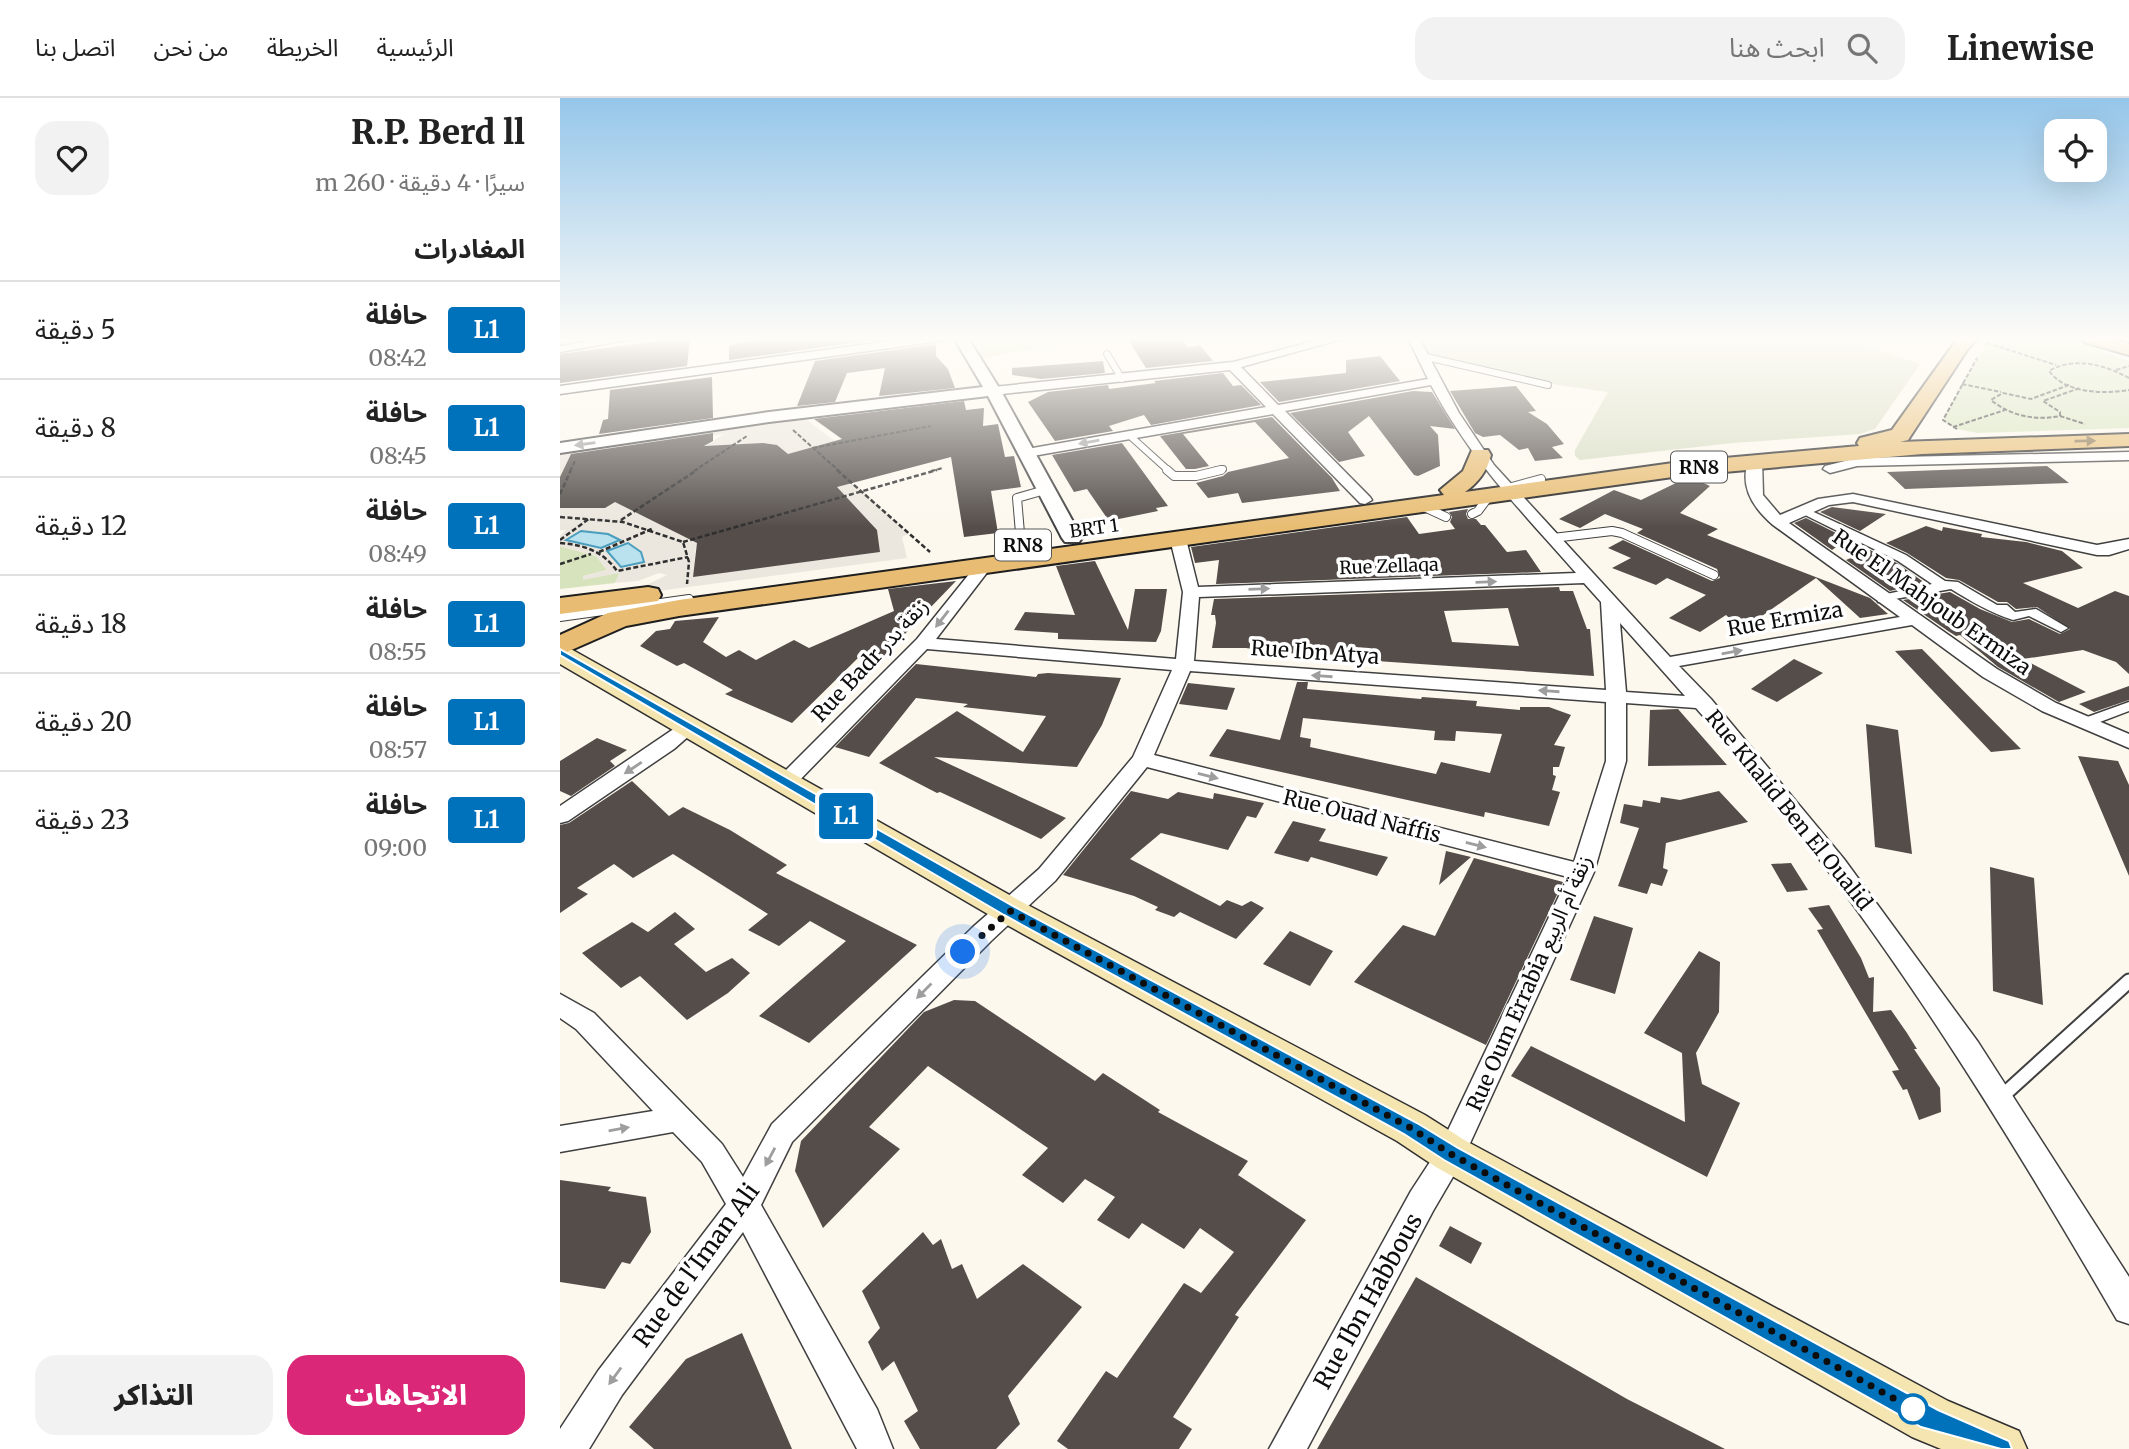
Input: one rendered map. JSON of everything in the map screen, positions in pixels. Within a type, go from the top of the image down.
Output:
[{"type":"main road","name":"RN8","points":[[560,646],[618,619],[650,613],[1178,539],[1544,483],[1892,439],[1900,435],[1924,401]]},
{"type":"main road","points":[[1916,412],[1920,423],[1933,433],[1992,444]]},
{"type":"main road","name":"RN8","points":[[1544,483],[1880,449],[2129,440]]},
{"type":"main road","points":[[1452,490],[1477,471],[1480,455]]},
{"type":"main road","name":"RN8","points":[[560,606],[1365,500],[1452,490],[1503,489]]},
{"type":"main road","points":[[560,653],[1010,911],[1411,1128],[1451,1154],[1930,1419],[2001,1449]]},
{"type":"main road","points":[[1930,1419],[1972,1449]]},
{"type":"street","points":[[560,448],[778,416],[907,401]]},
{"type":"street","points":[[999,401],[1072,538]]},
{"type":"street","points":[[1269,401],[1365,500]]},
{"type":"street","points":[[1027,453],[1322,401]]},
{"type":"street","name":"Rue Khalid Ben El Oualid","points":[[1447,401],[1503,489],[1553,538],[1609,603],[1704,703],[1789,804],[1858,895],[1951,1025],[2060,1192],[2129,1308]]},
{"type":"street","points":[[1830,469],[1857,462],[2129,456]]},
{"type":"street","name":"Rue El Mahjoub Ermiza","points":[[1755,460],[1753,493],[1763,510],[1777,523],[2016,689],[2129,742]]},
{"type":"street","points":[[1777,523],[1802,510],[1840,498],[1853,498],[2097,550],[2109,550],[2129,544]]},
{"type":"street","points":[[1802,510],[1902,558],[1942,585]]},
{"type":"street","name":"Rue de l'Iman Ali","points":[[568,1449],[610,1383],[745,1204],[782,1133],[982,934],[1047,876],[1142,759],[1184,665],[1191,592],[1178,539]]},
{"type":"street","name":"Rue Badr زنقة بدر","points":[[786,782],[923,643],[984,566]]},
{"type":"street","name":"Rue Zellaqa","points":[[1191,592],[1588,578]]},
{"type":"street","points":[[1883,599],[1954,584],[1995,610],[2002,608],[2013,616],[2031,612],[2061,628]]},
{"type":"street","name":"Rue Oum Errabia زنقة أم الربيع","points":[[1451,1154],[1582,873],[1616,761],[1617,696],[1609,603]]},
{"type":"street","name":"Rue Ermiza","points":[[1665,663],[1913,620]]},
{"type":"street","name":"Rue Ibn Atya","points":[[923,643],[1704,703]]},
{"type":"street","points":[[2084,723],[2129,706]]},
{"type":"street","points":[[560,816],[667,745],[688,728]]},
{"type":"street","name":"Rue Ouad Naffis","points":[[1142,759],[1582,873]]},
{"type":"street","points":[[560,1004],[585,1021],[712,1153],[745,1204],[857,1410],[875,1449]]},
{"type":"street","points":[[560,1139],[678,1119]]},
{"type":"street","name":"Rue Ibn Habbous","points":[[1287,1449],[1422,1201],[1451,1154]]},
{"type":"lane","points":[[1129,435],[1174,476],[1196,477],[1223,468]]},
{"type":"lane","points":[[1472,514],[1503,489]]},
{"type":"lane","name":"BRT 1","points":[[560,617],[1503,489]]},
{"type":"lane","points":[[1020,533],[1017,498],[1045,490]]},
{"type":"lane","points":[[1418,504],[1446,517]]},
{"type":"lane","points":[[1553,538],[1622,533],[1714,575]]},
{"type":"lane","points":[[1999,1099],[2129,981]]},
{"type":"path","points":[[1953,401],[1943,421],[1967,432]]},
{"type":"path","points":[[1992,401],[2005,410],[2038,418],[2060,416],[2087,425]]},
{"type":"path","points":[[2043,401],[2057,410],[2060,416]]},
{"type":"path","points":[[1953,427],[2005,410]]},
{"type":"path","points":[[621,520],[778,416],[930,552]]},
{"type":"path","points":[[813,448],[931,426]]},
{"type":"path","points":[[560,494],[581,445]]},
{"type":"path","points":[[560,517],[621,520],[654,528],[683,542],[943,468]]},
{"type":"path","points":[[560,541],[592,517]]},
{"type":"path","points":[[599,552],[654,528]]},
{"type":"path","points":[[560,541],[599,552],[609,559],[617,571],[688,557]]},
{"type":"path","points":[[683,542],[688,557],[687,584]]},
{"type":"path","points":[[560,564],[591,554]]},
{"type":"green space","points":[[1603,401],[1894,401],[1875,429],[1860,434],[1733,443],[1580,460],[1575,456],[1575,450]]},
{"type":"green space","points":[[1953,401],[2129,401],[2129,428],[1977,433],[1957,429],[1943,420]]},
{"type":"green space","points":[[560,546],[596,556],[607,570],[583,576],[620,573],[615,583],[560,589]]},
{"type":"shaded area","points":[[803,417],[836,442],[809,451],[863,491],[908,534],[902,537],[907,558],[560,604],[560,598],[638,589],[667,575],[659,573],[638,581],[615,583],[619,573],[583,580],[583,576],[607,570],[596,556],[560,546],[560,536],[566,530],[560,530],[560,508],[605,508],[724,434],[571,454],[560,477],[560,453]],"holes":[[[853,505],[877,530],[880,552],[693,576],[696,547]]]},
{"type":"water","points":[[581,531],[608,534],[620,540],[601,548],[566,540]]},
{"type":"water","points":[[628,543],[641,552],[644,562],[621,567],[607,551]]},
{"type":"building","points":[[609,401],[713,401],[713,418],[599,434],[603,420],[608,419]]},
{"type":"building","points":[[799,401],[835,401],[835,402],[797,406]]},
{"type":"building","points":[[964,401],[966,410],[984,408],[983,426],[998,424],[1005,457],[1014,456],[1021,487],[991,491],[998,533],[964,537],[951,457],[837,487],[877,530],[880,552],[693,577],[697,543],[615,502],[605,508],[560,508],[560,477],[571,454],[713,433],[713,441],[704,446],[763,443],[777,445],[788,454],[842,439],[814,419]]},
{"type":"building","points":[[1257,401],[1261,405],[1151,425],[1144,415],[1109,426],[1113,431],[1055,441],[1028,402]]},
{"type":"building","points":[[1357,401],[1438,401],[1455,429],[1430,426],[1438,435],[1440,466],[1418,476],[1414,475],[1369,416],[1348,432],[1365,456],[1339,462],[1290,413]]},
{"type":"building","points":[[1456,401],[1528,401],[1536,411],[1528,412],[1547,424],[1564,444],[1552,447],[1563,458],[1535,461],[1528,448],[1519,450],[1500,435],[1483,437],[1475,433]]},
{"type":"building","points":[[1272,417],[1332,478],[1340,491],[1242,503],[1238,493],[1208,498],[1196,483],[1223,476],[1228,472],[1289,458],[1255,422],[1183,434],[1209,466],[1195,469],[1186,469],[1160,436]]},
{"type":"building","points":[[1122,443],[1168,506],[1156,508],[1158,511],[1109,521],[1087,489],[1074,492],[1052,455]]},
{"type":"building","points":[[2047,466],[2069,483],[1905,489],[1887,472]]},
{"type":"building","points":[[1697,480],[1710,486],[1680,513],[1718,529],[1707,535],[1870,598],[1888,614],[1860,618],[1816,578],[1742,630],[1726,615],[1700,632],[1669,618],[1706,595],[1667,578],[1656,585],[1612,568],[1631,558],[1608,548],[1623,540],[1712,581],[1720,578],[1717,569],[1637,533],[1643,529],[1605,514],[1580,528],[1559,519],[1614,490],[1641,500],[1680,481]]},
{"type":"building","points":[[1832,507],[1886,514],[1860,531],[1820,512]]},
{"type":"building","points":[[1468,509],[1468,519],[1476,519],[1481,525],[1485,525],[1507,552],[1526,550],[1541,572],[1216,584],[1219,560],[1195,563],[1191,547],[1407,517],[1419,534],[1455,529],[1450,522],[1452,517],[1449,512]]},
{"type":"building","points":[[1806,518],[1848,539],[1832,550],[1794,523]]},
{"type":"building","points":[[1926,526],[1942,531],[1943,527],[1982,534],[1981,537],[2026,542],[2062,551],[2083,568],[2023,583],[2078,608],[2115,591],[2129,596],[2129,674],[2116,662],[2083,650],[2023,659],[2086,692],[2059,702],[1998,667],[1960,635],[1956,636],[1903,600],[1950,592],[1980,609],[2012,622],[2029,619],[2060,634],[2070,629],[2037,607],[2016,609],[2007,602],[1998,602],[1959,580],[1946,578],[1886,543]]},
{"type":"building","points":[[1870,550],[1897,563],[1925,583],[1890,591],[1846,560]]},
{"type":"building","points":[[1095,561],[1128,630],[1135,589],[1167,589],[1161,631],[1156,642],[1058,639],[1058,633],[1014,630],[1025,612],[1075,615],[1056,566]]},
{"type":"building","points":[[956,581],[876,664],[859,657],[792,723],[725,694],[733,690],[684,663],[677,666],[640,646],[656,631],[670,629],[675,621],[719,617],[703,642],[726,657],[739,650],[756,660],[794,640],[809,648],[894,611],[888,589]]},
{"type":"building","points":[[1559,587],[1560,591],[1573,591],[1587,629],[1590,629],[1594,676],[1347,659],[1344,655],[1212,648],[1216,623],[1215,615],[1211,615],[1214,599]],"holes":[[[1508,608],[1519,646],[1452,642],[1444,611]]]},
{"type":"building","points":[[1922,649],[2021,749],[1991,752],[1895,651]]},
{"type":"building","points":[[1794,659],[1823,673],[1777,702],[1751,689]]},
{"type":"building","points":[[916,664],[1036,677],[1038,674],[1048,673],[1121,678],[1102,725],[1077,767],[934,757],[1066,818],[1041,839],[940,792],[937,793],[879,763],[957,711],[1023,752],[1046,716],[963,707],[968,704],[916,698],[869,757],[835,747]]},
{"type":"building","points":[[1297,682],[1308,682],[1307,689],[1477,701],[1476,706],[1520,710],[1520,707],[1549,707],[1571,715],[1554,745],[1565,747],[1559,767],[1553,767],[1553,775],[1556,776],[1552,790],[1560,792],[1549,826],[1485,812],[1484,817],[1209,756],[1227,729],[1280,740]],"holes":[[[1303,718],[1435,731],[1434,740],[1455,741],[1456,731],[1502,734],[1490,773],[1441,762],[1436,774],[1310,747],[1311,739],[1300,737]]]},
{"type":"building","points":[[1188,683],[1235,688],[1227,710],[1179,704]]},
{"type":"building","points":[[2129,686],[2129,700],[2094,712],[2079,704]]},
{"type":"building","points":[[1678,709],[1727,765],[1648,766],[1650,710]]},
{"type":"building","points":[[1866,724],[1898,730],[1912,854],[1875,847]]},
{"type":"building","points":[[597,738],[627,750],[610,761],[615,766],[571,796],[560,791],[560,761]]},
{"type":"building","points":[[2078,756],[2118,761],[2129,785],[2129,876]]},
{"type":"building","points":[[632,781],[669,816],[683,807],[730,830],[787,865],[776,873],[917,945],[809,1043],[759,1016],[846,941],[810,921],[779,946],[748,930],[768,914],[673,854],[633,878],[614,864],[577,888],[588,894],[560,913],[560,825],[569,823]]},
{"type":"building","points":[[1131,791],[1168,799],[1178,792],[1213,799],[1214,793],[1264,803],[1256,818],[1247,816],[1228,850],[1161,833],[1130,859],[1220,906],[1227,900],[1242,906],[1251,901],[1264,908],[1236,939],[1180,912],[1174,917],[1155,910],[1158,907],[1134,896],[1063,875]]},
{"type":"building","points":[[1719,791],[1748,822],[1666,843],[1663,868],[1668,870],[1662,886],[1651,883],[1647,894],[1618,886],[1639,828],[1620,823],[1624,804],[1642,807],[1643,800],[1660,803],[1661,797],[1680,800]]},
{"type":"building","points":[[1293,821],[1326,829],[1319,841],[1388,857],[1377,876],[1311,857],[1308,862],[1274,853]]},
{"type":"building","points":[[1446,851],[1471,857],[1439,885]]},
{"type":"building","points":[[1474,858],[1563,882],[1486,1045],[1354,982],[1403,925],[1435,936]]},
{"type":"building","points":[[1791,863],[1808,890],[1787,892],[1771,864]]},
{"type":"building","points":[[1990,867],[2034,878],[2043,1005],[1993,991]]},
{"type":"building","points":[[1829,905],[1861,958],[1869,978],[1874,977],[1873,1012],[1891,1010],[1907,1033],[1917,1049],[1914,1049],[1940,1088],[1941,1112],[1919,1120],[1907,1089],[1903,1090],[1892,1071],[1899,1070],[1817,930],[1823,929],[1808,908]]},
{"type":"building","points":[[675,912],[695,929],[674,944],[706,972],[732,958],[750,973],[728,993],[687,1020],[640,976],[621,988],[582,953],[632,922],[648,932]]},
{"type":"building","points":[[1594,916],[1633,928],[1615,994],[1570,980]]},
{"type":"building","points":[[1290,931],[1333,951],[1310,986],[1263,964]]},
{"type":"building","points":[[1699,951],[1720,962],[1719,1012],[1696,1053],[1702,1084],[1740,1103],[1707,1177],[1511,1076],[1531,1046],[1685,1122],[1682,1053],[1644,1033]]},
{"type":"building","points":[[954,1000],[975,1001],[1095,1081],[1103,1073],[1160,1110],[1158,1112],[1248,1161],[1238,1175],[1306,1220],[1235,1315],[1239,1317],[1173,1417],[1192,1429],[1179,1449],[1068,1449],[1057,1441],[1106,1371],[1117,1378],[1184,1283],[1201,1293],[1234,1252],[1200,1228],[1184,1249],[1142,1223],[1129,1239],[1097,1220],[1115,1197],[1085,1179],[1063,1203],[1022,1175],[1048,1148],[928,1066],[869,1127],[900,1149],[823,1228],[795,1171],[801,1141],[924,1012]]},
{"type":"building","points":[[560,1180],[611,1187],[608,1191],[646,1197],[651,1232],[630,1264],[622,1262],[605,1289],[560,1282]]},
{"type":"building","points":[[1450,1226],[1482,1243],[1471,1264],[1439,1246]]},
{"type":"building","points":[[923,1232],[933,1245],[941,1239],[952,1269],[962,1264],[977,1299],[1023,1264],[1082,1307],[1008,1396],[1020,1424],[996,1449],[920,1449],[904,1421],[918,1411],[894,1361],[882,1371],[868,1342],[880,1328],[862,1291]]},
{"type":"building","points":[[1416,1277],[1627,1399],[1725,1449],[1317,1449]]},
{"type":"building","points":[[742,1333],[792,1449],[654,1449],[629,1427],[686,1359]]},
{"type":"bus line","name":"L1","points":[[560,653],[1010,911],[1411,1128],[1451,1154],[1930,1419],[2001,1449]]},
{"type":"route","points":[[963,952],[1010,911],[1411,1128],[1451,1154],[1913,1409]]}]
